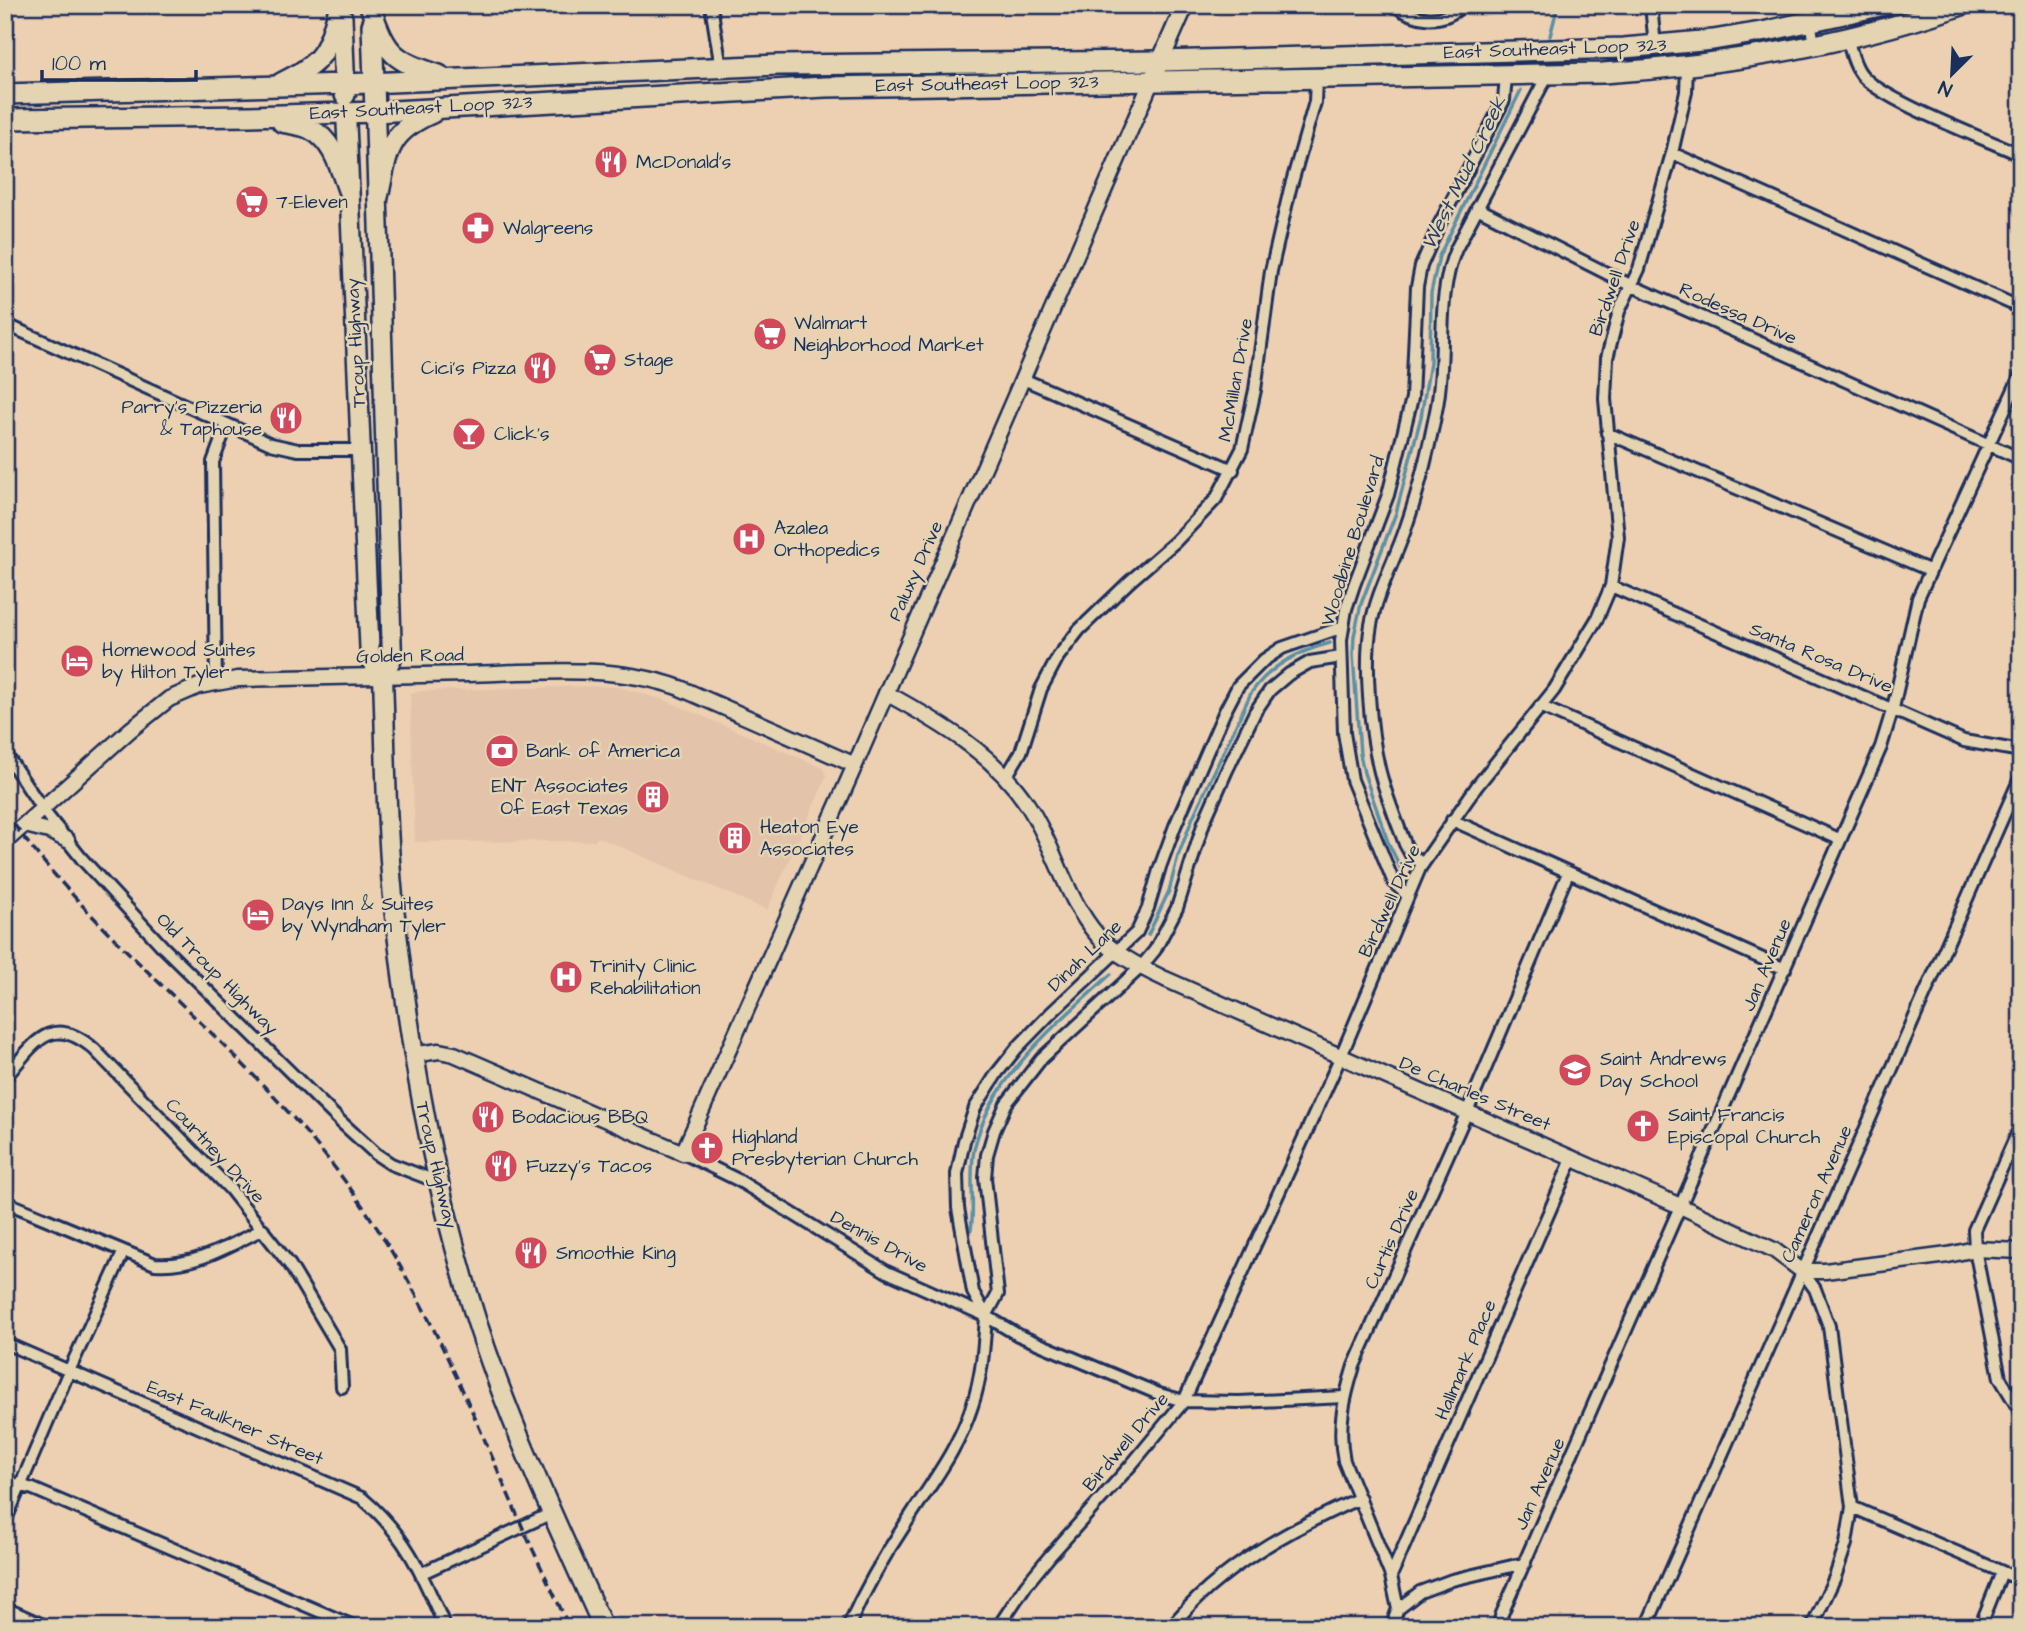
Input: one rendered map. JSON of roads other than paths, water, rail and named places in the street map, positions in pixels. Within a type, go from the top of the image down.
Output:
[{"type":"highway","name":"Troup Highway","points":[[341,5],[346,112]]},
{"type":"highway","points":[[274,86],[305,71],[320,58],[328,45],[341,5]]},
{"type":"highway","name":"East Southeast Loop 323","points":[[5,94],[374,83],[779,65],[1160,61],[1527,52],[1655,46],[1713,40],[1809,14],[1884,5]]},
{"type":"highway","name":"East Southeast Loop 323","points":[[5,119],[375,112],[825,87],[1547,76],[1687,67],[1814,46],[1962,5]]},
{"type":"highway","name":"Troup Highway","points":[[371,7],[375,112]]},
{"type":"highway","points":[[371,7],[383,40],[396,58],[408,65],[453,79]]},
{"type":"highway","points":[[378,197],[387,153],[394,139],[413,122],[443,108]]},
{"type":"highway","points":[[250,116],[304,127],[317,133],[331,149],[348,190]]},
{"type":"main road","name":"Paluxy Drive","points":[[1152,80],[1185,5]]},
{"type":"main road","name":"Troup Highway","points":[[346,112],[370,659],[383,676]]},
{"type":"main road","name":"Troup Highway","points":[[375,112],[392,658],[383,676],[394,912],[412,1055],[438,1182],[478,1326],[509,1413],[603,1627]]},
{"type":"street","points":[[711,5],[721,68]]},
{"type":"street","points":[[1394,5],[1412,16],[1429,18],[1442,18],[1463,5]]},
{"type":"street","points":[[1651,5],[1655,46]]},
{"type":"street","points":[[1809,14],[1814,46]]},
{"type":"street","points":[[1847,38],[1860,73],[1869,82],[1892,97],[2021,155]]},
{"type":"street","name":"Birdwell Drive","points":[[998,1627],[1041,1566],[1184,1401],[1341,1056],[1423,864],[1452,820],[1569,668],[1597,620],[1611,586],[1618,537],[1607,433],[1606,358],[1619,311],[1639,269],[1672,153],[1686,92],[1687,67]]},
{"type":"street","name":"Woodbine Boulevard","points":[[1408,896],[1394,883],[1352,779],[1344,733],[1341,657],[1343,627],[1354,585],[1388,495],[1412,398],[1417,288],[1421,266],[1438,227],[1504,100],[1506,76]]},
{"type":"street","points":[[1423,864],[1412,855],[1405,844],[1379,769],[1371,703],[1369,638],[1378,597],[1404,533],[1419,484],[1437,408],[1443,357],[1443,302],[1448,271],[1456,249],[1547,76]]},
{"type":"street","name":"McMillan Drive","points":[[1006,777],[1021,752],[1041,689],[1058,657],[1079,630],[1216,499],[1233,470],[1249,427],[1271,271],[1290,189],[1315,102],[1316,79]]},
{"type":"street","name":"Paluxy Drive","points":[[682,1153],[855,765],[1152,80]]},
{"type":"street","points":[[1672,153],[2021,308]]},
{"type":"street","name":"Rodessa Drive","points":[[1477,208],[1630,285],[2021,460]]},
{"type":"street","points":[[5,324],[271,444],[298,450],[362,450]]},
{"type":"street","name":"Jan Avenue","points":[[1499,1627],[1501,1616],[1881,747],[1893,708],[1918,598],[2021,374]]},
{"type":"street","points":[[1023,379],[1233,470]]},
{"type":"street","points":[[216,683],[214,462],[227,424]]},
{"type":"street","points":[[1607,433],[1929,570]]},
{"type":"street","name":"Santa Rosa Drive","points":[[1611,586],[1964,741],[2021,751]]},
{"type":"street","name":"Dinah Lane","points":[[986,1316],[973,1292],[958,1208],[957,1174],[975,1108],[1017,1048],[1083,981],[1137,932],[1148,908],[1175,826],[1238,686],[1273,653],[1343,627]]},
{"type":"street","name":"Dinah Lane","points":[[848,1627],[888,1551],[944,1466],[962,1433],[972,1407],[981,1371],[986,1316],[998,1294],[985,1178],[987,1155],[1006,1104],[1041,1059],[1141,967],[1155,950],[1177,908],[1204,822],[1255,712],[1270,690],[1289,674],[1310,662],[1341,657]]},
{"type":"street","name":"Golden Road","points":[[5,842],[130,730],[169,699],[198,686],[239,679],[573,672],[615,674],[680,688],[855,765]]},
{"type":"street","name":"De Charles Street","points":[[886,693],[947,727],[971,744],[1006,777],[1028,805],[1079,911],[1099,939],[1141,967],[1681,1206],[1774,1250],[1802,1271],[1815,1289],[1829,1326],[1853,1507],[1846,1544],[1835,1577],[1812,1627]]},
{"type":"street","points":[[1540,706],[1839,839]]},
{"type":"street","name":"Old Troup Highway","points":[[5,752],[67,841],[163,947],[341,1122],[391,1164],[438,1182]]},
{"type":"street","name":"Cameron Avenue","points":[[1646,1627],[2021,776]]},
{"type":"street","points":[[1452,820],[1785,969]]},
{"type":"street","points":[[25,825],[49,831],[67,841]]},
{"type":"street","name":"Curtis Drive","points":[[1398,1609],[1391,1577],[1344,1461],[1340,1442],[1344,1396],[1354,1366],[1467,1112],[1568,873]]},
{"type":"street","name":"Courtney Drive","points":[[5,1078],[37,1041],[51,1032],[63,1031],[78,1036],[94,1049],[230,1189],[290,1265],[340,1349],[342,1387]]},
{"type":"street","name":"Dennis Drive","points":[[412,1055],[439,1051],[454,1054],[682,1153],[738,1180],[887,1272],[986,1316],[1018,1335],[1117,1378],[1184,1401],[1239,1402],[1344,1396]]},
{"type":"street","points":[[2021,1125],[1974,1230],[1975,1249],[2000,1378],[2021,1413]]},
{"type":"street","name":"Hallmark Place","points":[[1391,1577],[1573,1157]]},
{"type":"street","points":[[5,1202],[155,1264],[173,1265],[200,1260],[263,1229]]},
{"type":"street","points":[[1802,1271],[1825,1271],[1975,1249],[2021,1251]]},
{"type":"street","points":[[5,1522],[123,1253]]},
{"type":"street","name":"East Faulkner Street","points":[[5,1343],[362,1498],[385,1517],[404,1543],[422,1573],[445,1627]]},
{"type":"street","points":[[5,1481],[356,1627]]},
{"type":"street","points":[[1171,1627],[1216,1582],[1261,1550],[1303,1524],[1360,1498]]},
{"type":"street","points":[[1853,1507],[2021,1580]]},
{"type":"street","points":[[422,1573],[552,1513]]},
{"type":"street","points":[[1391,1627],[1398,1609],[1420,1592],[1443,1583],[1525,1563]]},
{"type":"street","points":[[1980,1627],[2002,1572]]},
{"type":"street","points":[[5,1608],[48,1627]]},
{"type":"waterway","name":"West Mud Creek","points":[[1550,36],[1558,5]]},
{"type":"waterway","name":"West Mud Creek","points":[[1403,873],[1388,842],[1360,754],[1354,636],[1361,604],[1396,513],[1421,417],[1430,363],[1431,293],[1439,256],[1521,90]]},
{"type":"waterway","points":[[1148,935],[1169,891],[1178,856],[1193,817],[1251,693],[1276,667],[1330,643]]},
{"type":"waterway","points":[[971,1230],[974,1150],[982,1124],[995,1099],[1010,1075],[1049,1031],[1111,974]]},
{"type":"railway","points":[[5,812],[79,902],[285,1109],[355,1196],[384,1240],[435,1332],[569,1627]]},
{"type":"place","name":"McDonald's","points":[[611,162]]},
{"type":"place","name":"7-Eleven","points":[[252,202]]},
{"type":"place","name":"Walgreens","points":[[478,228]]},
{"type":"place","name":"Walmart Neighborhood Market","points":[[770,334]]},
{"type":"place","name":"Stage","points":[[600,360]]},
{"type":"place","name":"Cici's Pizza","points":[[540,368]]},
{"type":"place","name":"Parry's Pizzeria & Taphouse","points":[[286,418]]},
{"type":"place","name":"Click's","points":[[469,434]]},
{"type":"place","name":"Azalea Orthopedics","points":[[749,539]]},
{"type":"place","name":"Homewood Suites by Hilton Tyler","points":[[77,661]]},
{"type":"place","name":"Bank of America","points":[[502,751]]},
{"type":"place","name":"ENT Associates Of East Texas","points":[[653,797]]},
{"type":"place","name":"Heaton Eye Associates","points":[[735,838]]},
{"type":"place","name":"Days Inn & Suites by Wyndham Tyler","points":[[258,915]]},
{"type":"place","name":"Trinity Clinic Rehabilitation","points":[[566,977]]},
{"type":"place","name":"Saint Andrews Day School","points":[[1575,1070]]},
{"type":"place","name":"Bodacious BBQ","points":[[488,1117]]},
{"type":"place","name":"Saint Francis Episcopal Church","points":[[1643,1126]]},
{"type":"place","name":"Highland Presbyterian Church","points":[[707,1148]]},
{"type":"place","name":"Fuzzy's Tacos","points":[[501,1166]]},
{"type":"place","name":"Smoothie King","points":[[531,1253]]}]
